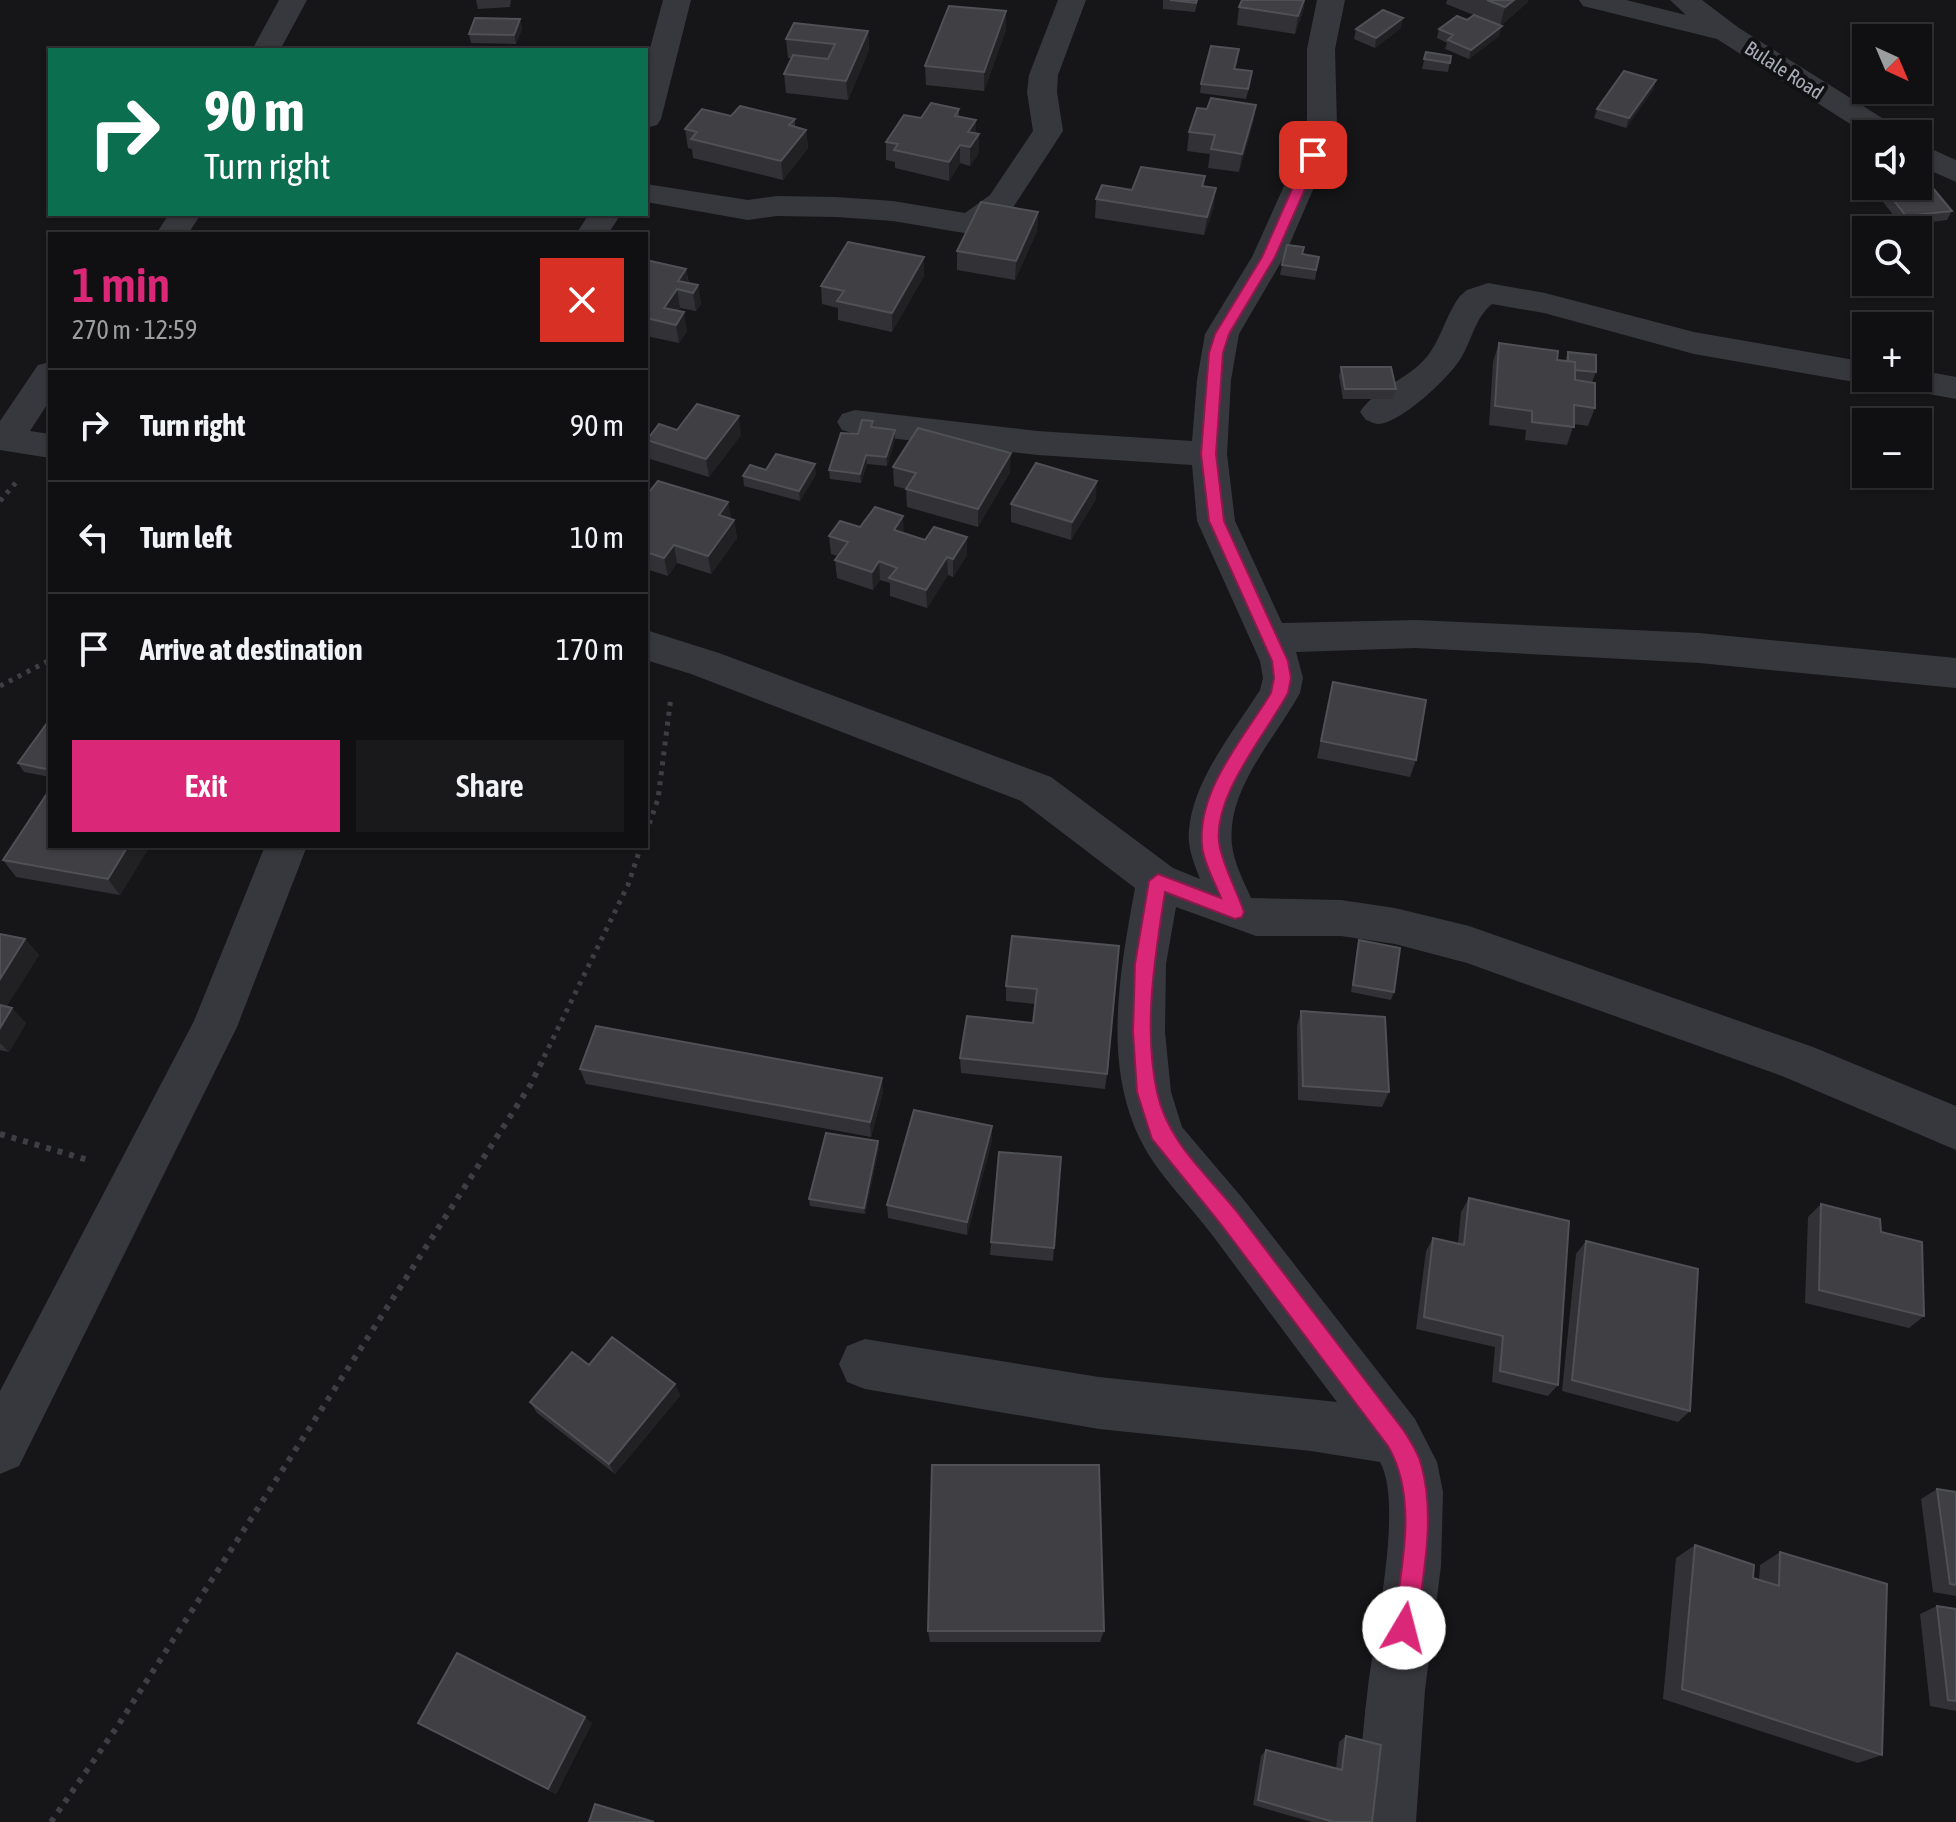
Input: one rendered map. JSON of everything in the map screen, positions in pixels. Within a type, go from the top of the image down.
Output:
[{"type":"street","points":[[267,48],[293,0]]},
{"type":"street","points":[[648,111],[677,0]]},
{"type":"street","points":[[648,193],[748,210],[777,206],[836,207],[893,211],[953,222],[976,220],[1001,202],[1048,131],[1042,91],[1045,69],[1072,0]]},
{"type":"street","points":[[1235,912],[1211,846],[1213,819],[1222,788],[1280,693],[1283,678],[1280,661],[1216,521],[1209,454],[1216,353],[1222,334],[1268,257],[1313,155],[1322,126],[1321,49],[1331,0]]},
{"type":"street","points":[[1593,0],[1729,34]]},
{"type":"street","name":"Bulale Road","points":[[1684,0],[1729,34],[1865,120]]},
{"type":"street","points":[[1932,160],[1956,173]]},
{"type":"street","points":[[1378,412],[1437,367],[1459,331],[1470,304],[1488,293],[1545,303],[1694,343],[1852,371]]},
{"type":"street","points":[[48,376],[3,438],[48,446]]},
{"type":"street","points":[[1932,384],[1956,388]]},
{"type":"street","points":[[855,422],[1037,443],[1209,454]]},
{"type":"street","points":[[1270,638],[1416,634],[1683,647],[1956,673]]},
{"type":"street","points":[[660,649],[1036,789],[1158,881],[1235,912],[1256,918],[1341,918],[1395,926],[1469,945],[1797,1061],[1956,1128]]},
{"type":"street","points":[[0,1447],[214,1027],[285,848]]},
{"type":"street","points":[[1158,881],[1144,964],[1142,1032],[1147,1092],[1162,1139],[1227,1216],[1396,1438],[1410,1462],[1416,1492],[1413,1566],[1396,1690],[1386,1822]]},
{"type":"street","points":[[865,1364],[1099,1403],[1311,1425],[1396,1438]]},
{"type":"path","points":[[648,827],[658,799],[663,769],[660,649]]},
{"type":"path","points":[[0,686],[48,661]]},
{"type":"path","points":[[51,1822],[117,1727],[531,1084],[628,885],[640,848]]},
{"type":"path","points":[[0,1134],[81,1157],[133,1181]]},
{"type":"building","points":[[1170,0],[1197,0],[1196,3]]},
{"type":"building","points":[[1242,0],[1304,0],[1298,16],[1239,7]]},
{"type":"building","points":[[1487,0],[1514,0],[1505,7]]},
{"type":"building","points":[[949,6],[1006,11],[984,72],[925,66]]},
{"type":"building","points":[[1383,10],[1403,18],[1376,38],[1356,29]]},
{"type":"building","points":[[1474,15],[1502,26],[1471,50],[1448,40],[1453,35],[1439,29],[1457,16],[1467,20]]},
{"type":"building","points":[[475,18],[520,19],[514,35],[469,34]]},
{"type":"building","points":[[794,23],[868,31],[846,81],[784,74],[793,55],[828,59],[835,44],[786,39]]},
{"type":"building","points":[[1211,46],[1239,49],[1234,69],[1252,71],[1248,89],[1201,84]]},
{"type":"building","points":[[1426,52],[1451,56],[1450,63],[1424,59]]},
{"type":"building","points":[[1624,71],[1656,80],[1629,118],[1597,109]]},
{"type":"building","points":[[1211,98],[1256,105],[1242,154],[1211,149],[1215,135],[1189,132],[1197,108],[1207,109]]},
{"type":"building","points":[[931,103],[959,109],[955,116],[976,120],[968,132],[979,134],[970,147],[960,145],[949,162],[894,150],[898,144],[886,142],[904,115],[921,118]]},
{"type":"building","points":[[740,106],[795,119],[789,125],[806,130],[781,161],[691,139],[697,132],[685,129],[702,109],[731,116]]},
{"type":"building","points":[[1141,167],[1205,176],[1202,186],[1216,188],[1207,217],[1096,199],[1102,185],[1132,190]]},
{"type":"building","points":[[1932,187],[1952,211],[1906,216],[1893,200],[1932,200]]},
{"type":"building","points":[[981,202],[1038,212],[1016,261],[957,251]]},
{"type":"building","points":[[848,242],[924,257],[892,313],[837,301],[844,291],[821,286]]},
{"type":"building","points":[[1287,245],[1304,247],[1302,254],[1319,257],[1316,270],[1282,265]]},
{"type":"building","points":[[648,260],[686,269],[678,281],[698,285],[693,293],[677,289],[664,308],[684,312],[676,325],[648,318]]},
{"type":"building","points":[[1499,343],[1558,351],[1557,360],[1575,362],[1575,380],[1595,383],[1595,408],[1574,405],[1574,427],[1532,422],[1532,411],[1495,406]]},
{"type":"building","points":[[1568,352],[1596,355],[1596,372],[1575,370],[1575,362],[1568,361]]},
{"type":"building","points":[[1341,367],[1391,367],[1396,389],[1345,389]]},
{"type":"building","points":[[697,404],[739,416],[706,459],[648,440],[659,424],[677,430]]},
{"type":"building","points":[[862,420],[873,421],[871,427],[895,430],[886,457],[866,455],[860,474],[829,470],[841,433],[858,434]]},
{"type":"building","points":[[918,428],[1011,453],[978,509],[906,489],[916,473],[893,467]]},
{"type":"building","points":[[776,454],[815,464],[799,491],[743,476],[750,465],[766,470]]},
{"type":"building","points":[[1036,463],[1097,481],[1072,522],[1011,504]]},
{"type":"building","points":[[658,481],[728,502],[719,515],[734,520],[708,556],[674,545],[664,558],[648,553],[648,494]]},
{"type":"building","points":[[875,507],[903,516],[894,530],[925,540],[934,527],[967,537],[953,559],[947,557],[926,590],[889,578],[897,568],[879,561],[872,572],[835,560],[848,542],[829,536],[840,521],[860,527]]},
{"type":"building","points":[[1333,682],[1426,700],[1416,760],[1321,741]]},
{"type":"building","points":[[48,722],[48,770],[18,763]]},
{"type":"building","points":[[48,792],[48,848],[127,848],[108,879],[3,860]]},
{"type":"building","points":[[0,934],[25,939],[0,979]]},
{"type":"building","points":[[1012,936],[1119,946],[1107,1074],[960,1058],[967,1016],[1033,1023],[1037,989],[1006,986]]},
{"type":"building","points":[[1359,940],[1400,948],[1394,992],[1353,985]]},
{"type":"building","points":[[0,1005],[12,1008],[0,1028]]},
{"type":"building","points":[[1301,1011],[1385,1017],[1389,1092],[1303,1086]]},
{"type":"building","points":[[596,1026],[882,1078],[870,1122],[580,1069]]},
{"type":"building","points":[[914,1110],[992,1126],[967,1222],[887,1205]]},
{"type":"building","points":[[826,1133],[878,1141],[864,1208],[809,1199]]},
{"type":"building","points":[[999,1152],[1061,1157],[1054,1248],[991,1242]]},
{"type":"building","points":[[1469,1198],[1569,1221],[1558,1385],[1500,1371],[1503,1336],[1424,1317],[1433,1238],[1464,1245]]},
{"type":"building","points":[[1821,1204],[1880,1219],[1881,1232],[1922,1242],[1924,1316],[1819,1290]]},
{"type":"building","points":[[1586,1241],[1698,1269],[1690,1411],[1572,1380]]},
{"type":"building","points":[[612,1337],[675,1384],[609,1464],[530,1402],[572,1352],[589,1365]]},
{"type":"building","points":[[932,1465],[1099,1465],[1104,1631],[928,1631]]},
{"type":"building","points":[[1937,1489],[1956,1492],[1956,1585],[1950,1584]]},
{"type":"building","points":[[1695,1545],[1754,1565],[1753,1578],[1779,1586],[1780,1552],[1887,1584],[1882,1755],[1682,1689]]},
{"type":"building","points":[[1937,1606],[1956,1609],[1956,1701],[1948,1700]]},
{"type":"building","points":[[457,1653],[585,1717],[548,1789],[418,1723]]},
{"type":"building","points":[[1346,1736],[1381,1745],[1372,1822],[1334,1822],[1258,1800],[1266,1750],[1342,1770]]},
{"type":"building","points":[[595,1804],[654,1822],[589,1822]]},
{"type":"route","points":[[1313,155],[1268,257],[1222,334],[1216,353],[1209,454],[1216,521],[1280,661],[1283,678],[1280,693],[1222,788],[1213,819],[1211,846],[1235,912],[1158,881],[1144,964],[1142,1032],[1147,1092],[1162,1139],[1227,1216],[1396,1438],[1410,1462],[1416,1492],[1413,1566],[1404,1628]]}]
